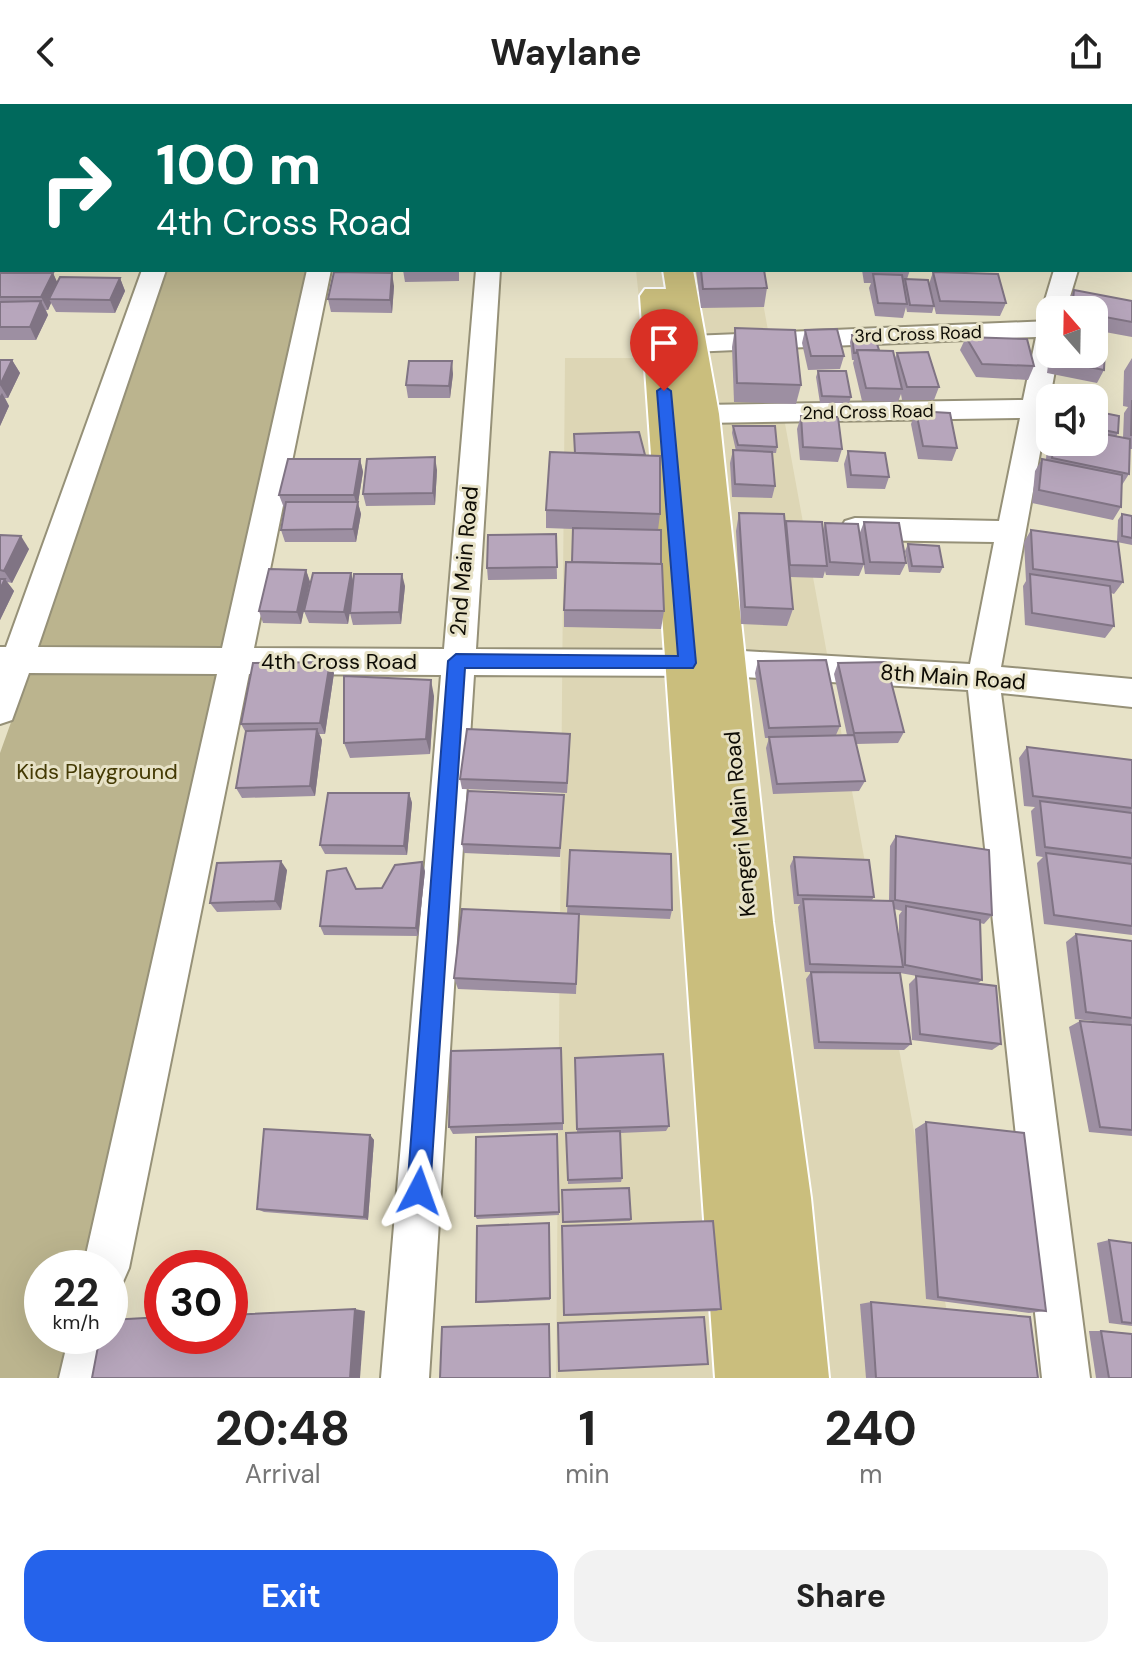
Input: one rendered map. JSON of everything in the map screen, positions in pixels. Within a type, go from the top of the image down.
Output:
[{"type":"main road","name":"Kengeri Main Road","points":[[654,272],[706,663],[748,922],[783,1198],[798,1378]]},
{"type":"main road","name":"Kengeri Main Road","points":[[678,272],[702,414],[730,526],[706,663],[746,1378]]},
{"type":"street","points":[[0,710],[9,660],[153,272]]},
{"type":"street","points":[[110,1250],[233,661],[319,272]]},
{"type":"street","name":"2nd Main Road","points":[[405,1378],[456,661],[488,272]]},
{"type":"street","points":[[1058,296],[1065,272]]},
{"type":"street","name":"3rd Cross Road","points":[[691,344],[1036,331]]},
{"type":"street","points":[[1043,368],[983,678],[1066,1378]]},
{"type":"street","name":"2nd Cross Road","points":[[702,414],[1035,409]]},
{"type":"street","points":[[824,528],[1012,532]]},
{"type":"street","name":"4th Cross Road","points":[[9,660],[706,663]]},
{"type":"street","name":"8th Main Road","points":[[706,663],[983,678],[1132,693]]},
{"type":"street","points":[[83,1378],[88,1354]]},
{"type":"shaded area","points":[[636,272],[757,272],[959,1378],[556,1378],[565,358],[645,358]]},
{"type":"green space","points":[[163,272],[312,272],[227,654],[26,656]]},
{"type":"green space","name":"Kids Playground","points":[[220,670],[89,1250],[24,1250],[24,1354],[66,1354],[61,1378],[0,1378],[0,753],[29,672]]},
{"type":"building","points":[[334,272],[392,273],[390,300],[328,299]]},
{"type":"building","points":[[701,272],[764,272],[767,288],[703,289]]},
{"type":"building","points":[[933,272],[998,274],[1006,303],[940,301]]},
{"type":"building","points":[[0,273],[53,273],[41,297],[0,297]]},
{"type":"building","points":[[873,274],[902,275],[907,304],[878,303]]},
{"type":"building","points":[[60,277],[120,278],[110,300],[49,299]]},
{"type":"building","points":[[905,279],[928,280],[934,306],[910,305]]},
{"type":"building","points":[[1074,290],[1106,296],[1073,296]]},
{"type":"building","points":[[1108,296],[1132,301],[1132,322],[1108,318]]},
{"type":"building","points":[[41,301],[30,327],[0,327],[0,302]]},
{"type":"building","points":[[735,328],[795,330],[801,385],[737,383]]},
{"type":"building","points":[[837,329],[844,356],[811,356],[805,330]]},
{"type":"building","points":[[852,335],[874,335],[879,350],[857,350],[854,353]]},
{"type":"building","points":[[966,337],[1027,339],[1034,366],[982,364]]},
{"type":"building","points":[[857,350],[893,351],[902,389],[866,388]]},
{"type":"building","points":[[928,352],[939,387],[907,387],[897,353]]},
{"type":"building","points":[[0,360],[12,360],[0,385]]},
{"type":"building","points":[[409,361],[452,361],[449,386],[406,385]]},
{"type":"building","points":[[818,371],[846,371],[851,397],[822,396]]},
{"type":"building","points":[[916,411],[950,413],[957,448],[923,446]]},
{"type":"building","points":[[1108,414],[1119,416],[1118,433],[1108,431]]},
{"type":"building","points":[[801,416],[838,417],[842,449],[803,447]]},
{"type":"building","points":[[733,426],[775,426],[777,447],[738,445]]},
{"type":"building","points":[[639,432],[645,455],[575,453],[574,434]]},
{"type":"building","points":[[1108,435],[1130,439],[1129,474],[1052,458],[1108,456]]},
{"type":"building","points":[[733,450],[772,452],[775,486],[735,484]]},
{"type":"building","points":[[848,451],[885,453],[889,477],[851,475]]},
{"type":"building","points":[[550,452],[660,456],[660,514],[546,510]]},
{"type":"building","points":[[435,457],[433,493],[363,494],[367,459]]},
{"type":"building","points":[[288,459],[360,459],[354,495],[279,495]]},
{"type":"building","points":[[1042,459],[1122,475],[1121,507],[1039,490]]},
{"type":"building","points":[[286,502],[358,502],[353,529],[281,530]]},
{"type":"building","points":[[739,513],[784,514],[793,609],[745,607]]},
{"type":"building","points":[[1122,514],[1132,516],[1132,538],[1122,536]]},
{"type":"building","points":[[786,521],[822,522],[827,566],[790,565]]},
{"type":"building","points":[[864,522],[899,523],[906,563],[870,562]]},
{"type":"building","points":[[825,523],[858,524],[864,564],[830,562]]},
{"type":"building","points":[[573,528],[661,530],[661,564],[572,562]]},
{"type":"building","points":[[1031,530],[1118,542],[1123,582],[1033,569]]},
{"type":"building","points":[[556,534],[557,567],[487,568],[488,535]]},
{"type":"building","points":[[0,535],[21,536],[4,571],[0,570]]},
{"type":"building","points":[[908,544],[939,546],[943,567],[912,566]]},
{"type":"building","points":[[566,562],[662,564],[664,611],[564,610]]},
{"type":"building","points":[[269,569],[306,570],[297,612],[259,611]]},
{"type":"building","points":[[313,573],[351,573],[344,612],[304,611]]},
{"type":"building","points":[[354,574],[402,574],[399,612],[350,613]]},
{"type":"building","points":[[1030,574],[1110,586],[1114,626],[1032,613]]},
{"type":"building","points":[[826,660],[840,726],[769,728],[758,661]]},
{"type":"building","points":[[330,662],[320,723],[241,724],[253,663]]},
{"type":"building","points":[[886,662],[904,732],[854,733],[838,663]]},
{"type":"building","points":[[344,676],[431,680],[426,739],[344,743]]},
{"type":"building","points":[[317,729],[310,786],[236,788],[246,731]]},
{"type":"building","points":[[467,729],[570,734],[567,783],[460,779]]},
{"type":"building","points":[[854,735],[865,781],[777,784],[769,737]]},
{"type":"building","points":[[1027,747],[1132,760],[1132,808],[1033,796]]},
{"type":"building","points":[[468,791],[564,795],[560,848],[462,844]]},
{"type":"building","points":[[328,793],[409,793],[404,846],[320,845]]},
{"type":"building","points":[[1040,801],[1132,813],[1132,858],[1045,847]]},
{"type":"building","points":[[896,836],[989,850],[992,915],[895,900]]},
{"type":"building","points":[[570,850],[671,854],[672,910],[567,906]]},
{"type":"building","points":[[1046,853],[1132,864],[1132,926],[1054,915]]},
{"type":"building","points":[[794,857],[869,860],[874,897],[798,895]]},
{"type":"building","points":[[281,861],[275,901],[210,903],[217,863]]},
{"type":"building","points":[[422,862],[416,928],[320,926],[327,871],[346,868],[356,889],[382,888],[395,865]]},
{"type":"building","points":[[803,899],[893,901],[903,967],[810,964]]},
{"type":"building","points":[[906,906],[980,920],[982,980],[905,965]]},
{"type":"building","points":[[462,909],[579,914],[576,984],[454,978]]},
{"type":"building","points":[[1076,934],[1132,941],[1132,1018],[1086,1012]]},
{"type":"building","points":[[811,972],[900,973],[911,1044],[819,1042]]},
{"type":"building","points":[[916,976],[996,986],[1001,1044],[920,1034]]},
{"type":"building","points":[[1080,1021],[1132,1025],[1132,1130],[1100,1127]]},
{"type":"building","points":[[561,1048],[563,1123],[449,1127],[451,1051]]},
{"type":"building","points":[[663,1054],[669,1126],[577,1129],[575,1058]]},
{"type":"building","points":[[926,1122],[1024,1133],[1046,1311],[938,1297]]},
{"type":"building","points":[[264,1129],[370,1135],[364,1217],[257,1209]]},
{"type":"building","points":[[620,1131],[622,1178],[568,1180],[566,1133]]},
{"type":"building","points":[[557,1134],[559,1212],[475,1216],[476,1137]]},
{"type":"building","points":[[629,1188],[631,1219],[563,1222],[562,1190]]},
{"type":"building","points":[[713,1221],[721,1309],[564,1315],[562,1226]]},
{"type":"building","points":[[549,1223],[550,1298],[476,1302],[477,1226]]},
{"type":"building","points":[[1109,1240],[1132,1243],[1132,1323],[1122,1322]]},
{"type":"building","points":[[871,1302],[1030,1317],[1038,1378],[876,1378]]},
{"type":"building","points":[[355,1309],[350,1378],[92,1378],[97,1354],[128,1354],[128,1319],[144,1318],[144,1354],[248,1354],[248,1314]]},
{"type":"building","points":[[704,1317],[708,1364],[559,1371],[558,1323]]},
{"type":"building","points":[[549,1324],[550,1378],[440,1378],[442,1327]]},
{"type":"building","points":[[1101,1331],[1132,1334],[1132,1378],[1109,1378]]},
{"type":"route","points":[[419,1191],[456,661],[687,663],[664,391]]}]
